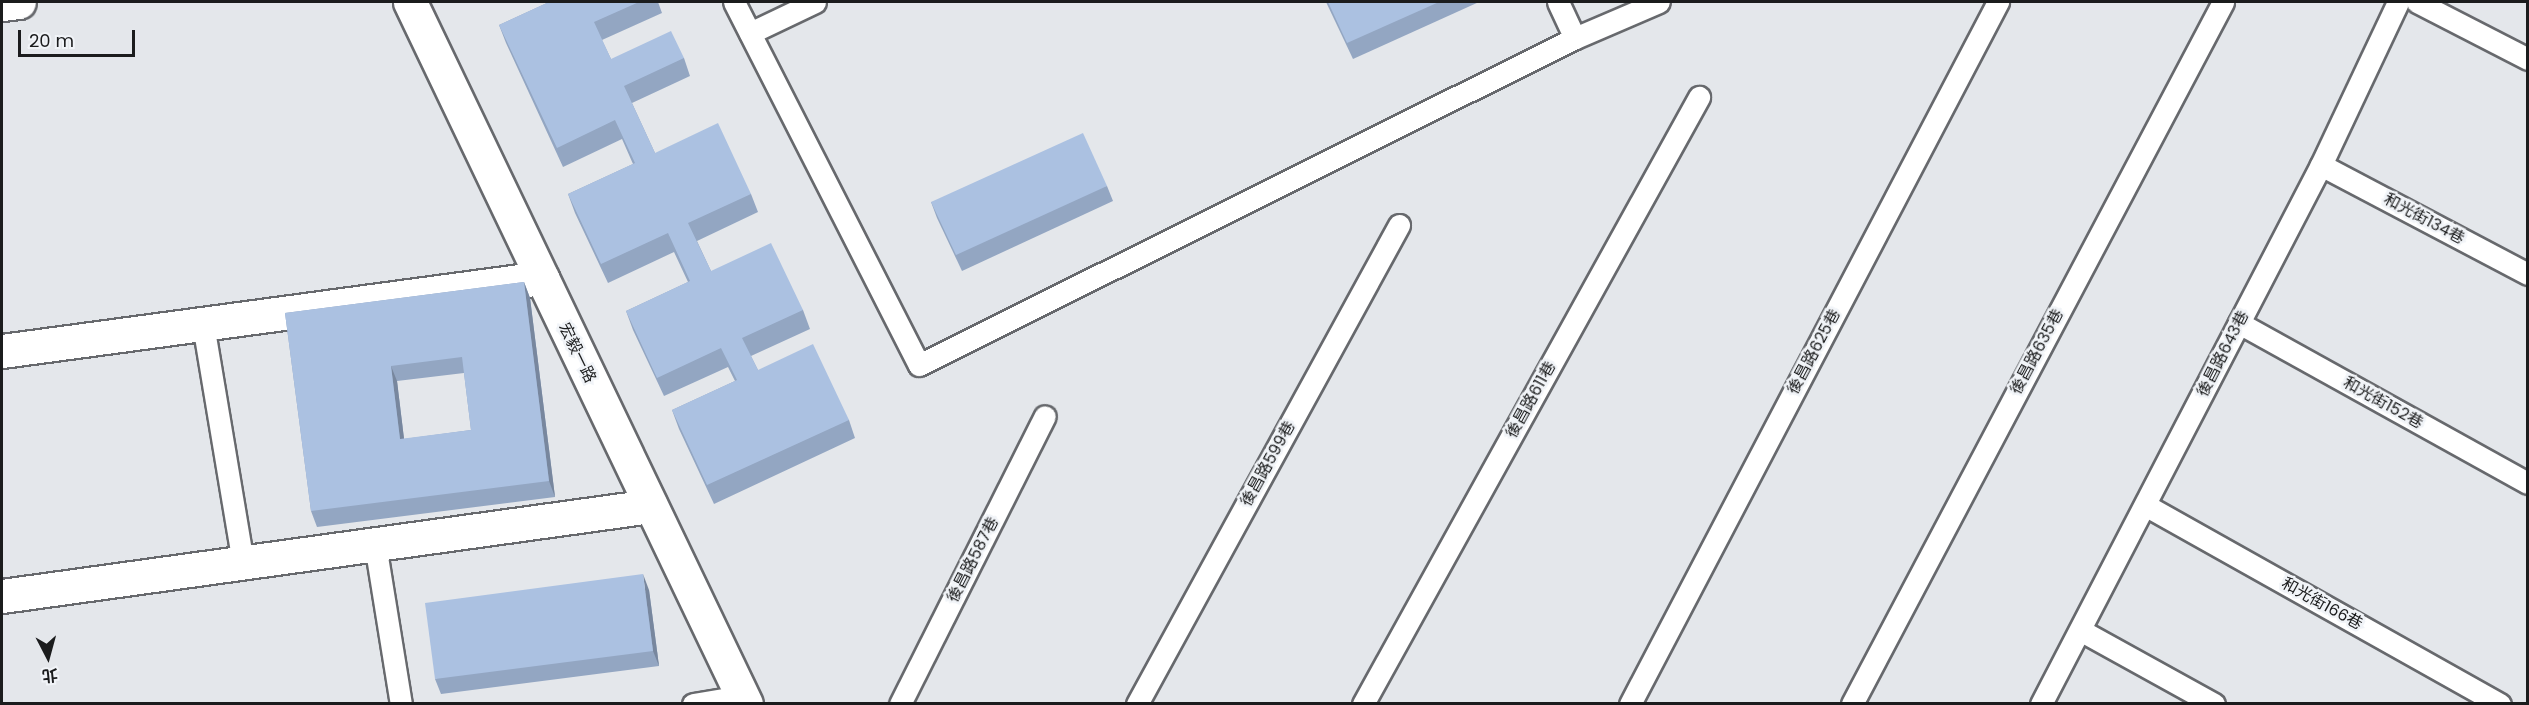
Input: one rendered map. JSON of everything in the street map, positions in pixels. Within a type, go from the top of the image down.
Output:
[{"type":"street","points":[[2,4],[19,2]]},
{"type":"street","name":"宏毅一路","points":[[410,2],[744,700]]},
{"type":"street","points":[[2,351],[542,278]]},
{"type":"street","points":[[2,596],[651,506]]},
{"type":"lane","points":[[734,2],[919,365],[1575,38],[1659,2]]},
{"type":"lane","points":[[750,33],[815,2]]},
{"type":"lane","points":[[1557,2],[1575,38]]},
{"type":"lane","name":"後昌路625巷","points":[[1630,704],[1998,2]]},
{"type":"lane","name":"後昌路635巷","points":[[1852,704],[2223,2]]},
{"type":"lane","name":"後昌路643巷","points":[[2042,704],[2321,165],[2398,2]]},
{"type":"lane","points":[[2417,2],[2528,59]]},
{"type":"lane","name":"後昌路611巷","points":[[1363,704],[1700,97]]},
{"type":"lane","name":"和光街134巷","points":[[2321,165],[2528,274]]},
{"type":"lane","name":"後昌路599巷","points":[[1137,704],[1399,225]]},
{"type":"lane","name":"和光街152巷","points":[[2239,323],[2528,483]]},
{"type":"lane","points":[[203,324],[243,563]]},
{"type":"lane","name":"後昌路587巷","points":[[900,704],[1045,416]]},
{"type":"lane","name":"和光街166巷","points":[[2145,505],[2500,704]]},
{"type":"lane","points":[[375,544],[401,704]]},
{"type":"lane","points":[[2080,630],[2214,704]]},
{"type":"lane","points":[[693,704],[744,700]]},
{"type":"building","points":[[549,2],[639,2],[594,22],[611,59],[671,31],[684,58],[624,86],[655,153],[718,123],[751,194],[688,223],[711,271],[771,243],[803,310],[742,338],[758,370],[813,344],[849,420],[707,485],[672,410],[737,380],[721,348],[657,378],[626,311],[690,281],[668,233],[601,264],[568,194],[635,163],[615,120],[557,148],[499,25]]},
{"type":"building","points":[[1328,2],[1439,2],[1347,43]]},
{"type":"building","points":[[1083,133],[1107,186],[956,255],[931,202]]},
{"type":"building","points":[[524,282],[549,481],[311,511],[285,313]],"holes":[[[462,357],[471,430],[400,439],[391,366]]]},
{"type":"building","points":[[643,574],[653,651],[435,679],[425,603]]}]
